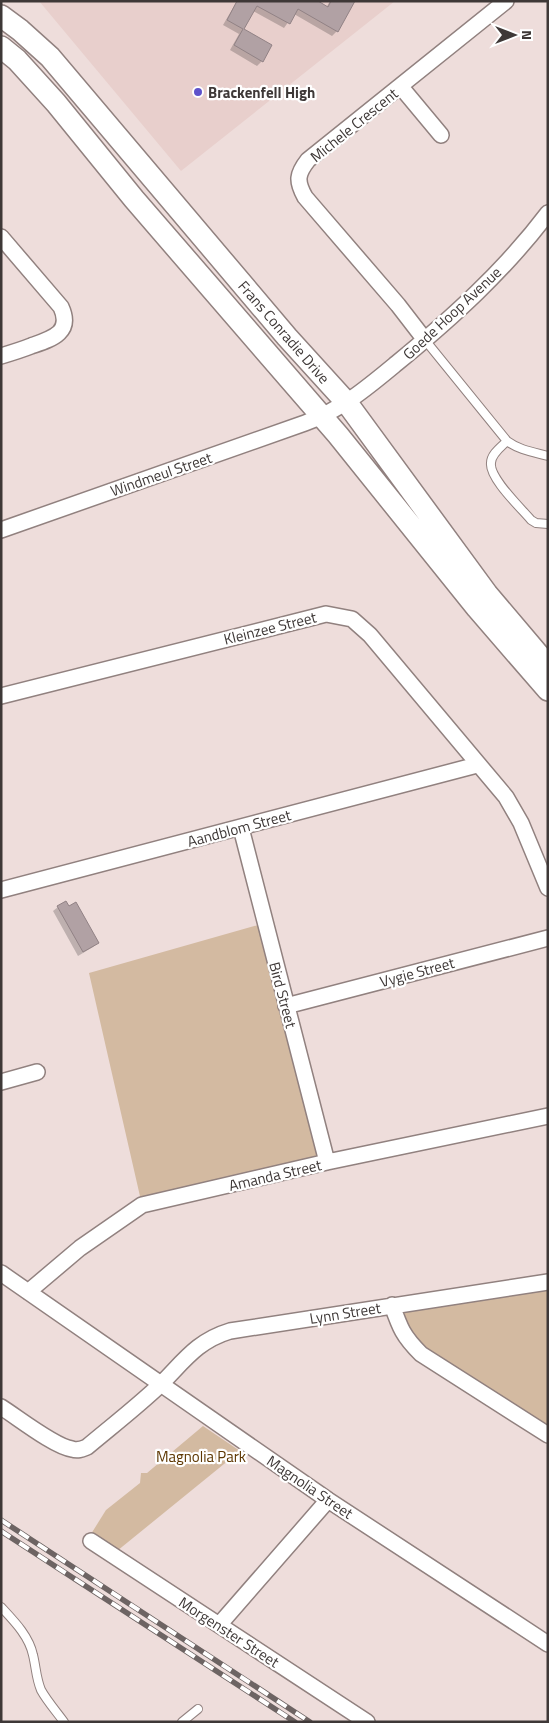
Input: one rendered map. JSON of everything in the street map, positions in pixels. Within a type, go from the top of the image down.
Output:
[{"type":"street","name":"Michele Crescent","points":[[425,340],[398,305],[305,197],[299,186],[301,169],[308,160],[506,1]]},
{"type":"street","name":"Frans Conradie Drive","points":[[1,16],[20,30],[50,58],[287,337],[347,403],[486,594],[548,666]]},
{"type":"street","name":"Frans Conradie Drive","points":[[1,47],[17,60],[56,103],[134,199],[321,417],[476,608],[548,690]]},
{"type":"street","points":[[401,87],[442,135]]},
{"type":"street","name":"Goede Hoop Avenue","points":[[321,417],[347,403],[425,340],[484,286],[518,251],[548,213]]},
{"type":"street","points":[[1,237],[61,307],[65,315],[63,328],[52,339],[1,356]]},
{"type":"street","name":"Windmeul Street","points":[[1,530],[321,417]]},
{"type":"street","name":"Kleinzee Street","points":[[1,696],[326,614],[352,619],[370,635],[477,765],[506,797],[514,809],[548,888]]},
{"type":"street","name":"Aandblom Street","points":[[1,890],[477,765]]},
{"type":"street","name":"Bird Street","points":[[241,828],[327,1162]]},
{"type":"street","name":"Vygie Street","points":[[286,1006],[548,938]]},
{"type":"street","points":[[1,1082],[37,1072]]},
{"type":"street","name":"Amanda Street","points":[[28,1292],[80,1248],[142,1205],[327,1162],[548,1116]]},
{"type":"street","name":"Magnolia Street","points":[[1,1273],[328,1500],[548,1644]]},
{"type":"street","name":"Lynn Street","points":[[1,1407],[58,1444],[70,1449],[79,1450],[87,1447],[160,1384],[204,1342],[216,1336],[230,1331],[548,1282]]},
{"type":"street","points":[[392,1305],[400,1330],[420,1354],[548,1435]]},
{"type":"street","points":[[219,1625],[328,1500]]},
{"type":"street","name":"Morgenster Street","points":[[90,1541],[367,1722]]},
{"type":"lane","points":[[425,340],[507,441],[526,451],[548,456]]},
{"type":"lane","points":[[507,441],[490,461],[493,474],[531,520],[536,523],[548,524]]},
{"type":"lane","points":[[1,1607],[16,1623],[28,1641],[33,1654],[37,1678],[42,1690],[64,1722]]},
{"type":"lane","points":[[182,1722],[198,1709]]},
{"type":"shaded area","name":"Brackenfell High","points":[[39,1],[395,1],[181,171]]},
{"type":"green space","points":[[265,923],[327,1162],[142,1205],[89,973]]},
{"type":"green space","points":[[548,1282],[548,1432],[419,1351],[396,1305]]},
{"type":"green space","name":"Magnolia Park","points":[[203,1426],[240,1451],[117,1551],[91,1534],[106,1510],[140,1483],[141,1473],[147,1473]]},
{"type":"building","points":[[237,1],[318,1],[328,7],[331,1],[355,1],[338,32],[298,9],[290,24],[257,6],[244,29],[272,45],[263,62],[234,45],[243,29],[227,20]]},
{"type":"building","points":[[66,901],[69,906],[76,902],[99,943],[83,952],[57,906]]},
{"type":"railway","points":[[1,1520],[310,1722]]},
{"type":"railway","points":[[1,1531],[295,1722]]},
{"type":"place","name":"Brackenfell High","points":[[198,92]]}]
